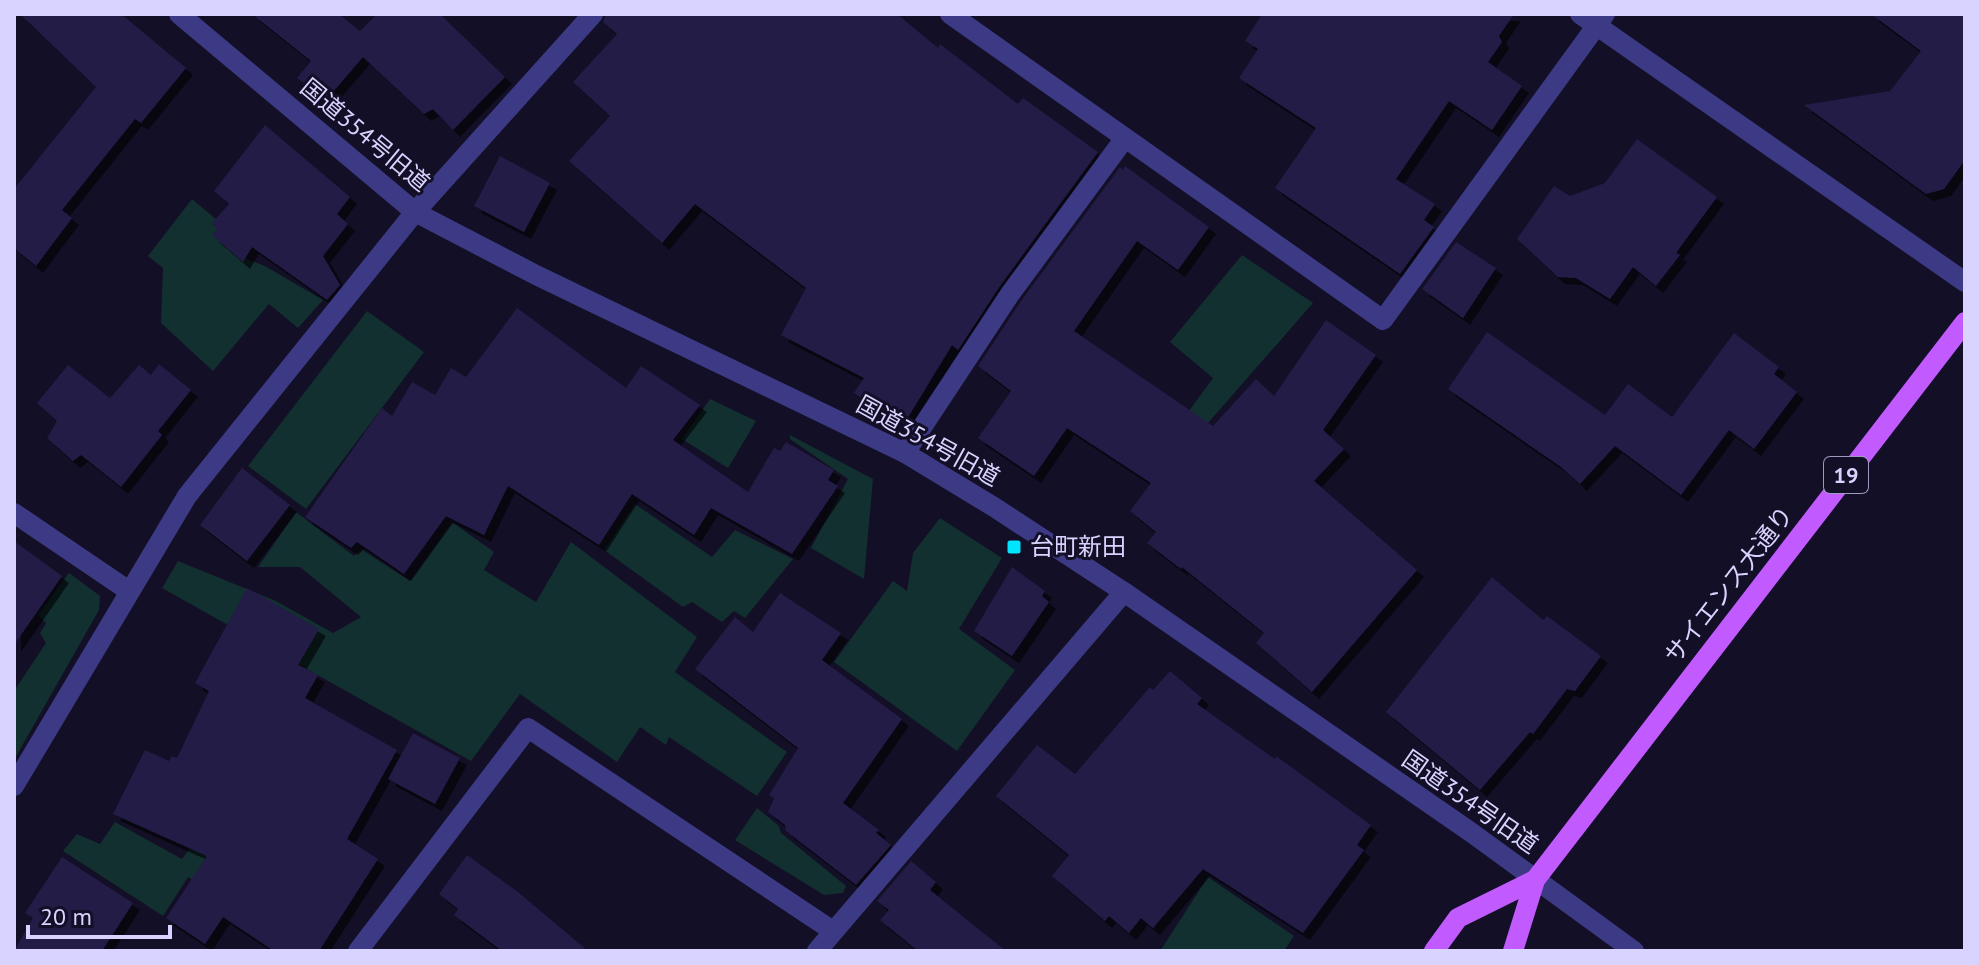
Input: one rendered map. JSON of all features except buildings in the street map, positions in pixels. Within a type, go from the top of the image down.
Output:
[{"type":"main road","name":"サイエンス大通り","points":[[1513,951],[1535,880],[1965,322]]},
{"type":"main road","name":"サイエンス大通り","points":[[1434,951],[1458,918],[1535,880]]},
{"type":"street","name":"国道354号旧道","points":[[179,14],[415,212],[536,275],[905,453],[1124,592],[1634,951]]},
{"type":"street","points":[[14,786],[187,496],[415,212],[593,14]]},
{"type":"street","points":[[950,14],[1383,320],[1594,18],[1965,282]]},
{"type":"street","points":[[905,453],[1010,294],[1125,138]]},
{"type":"street","points":[[14,513],[129,591]]},
{"type":"street","points":[[817,951],[1124,592]]},
{"type":"street","points":[[358,951],[528,728],[833,931]]},
{"type":"green space","points":[[192,199],[216,219],[244,258],[265,266],[323,300],[298,328],[269,304],[213,371],[161,323],[163,268],[148,256]]},
{"type":"green space","points":[[1242,255],[1313,303],[1173,463],[1159,452],[1213,378],[1170,342]]},
{"type":"green space","points":[[367,311],[424,352],[306,509],[248,466]]},
{"type":"green space","points":[[710,399],[756,421],[728,468],[682,439]]},
{"type":"green space","points":[[790,435],[873,479],[864,579],[811,548],[848,479],[790,439]]},
{"type":"green space","points":[[635,504],[712,557],[735,530],[793,559],[745,618],[734,611],[722,622],[692,602],[683,607],[604,550]]},
{"type":"green space","points":[[296,512],[354,556],[361,549],[410,581],[452,522],[494,552],[484,570],[536,602],[571,542],[697,637],[675,672],[787,752],[757,796],[669,737],[666,745],[640,727],[617,762],[520,694],[471,761],[162,588],[178,561],[276,601],[333,633],[361,617],[300,567],[258,567]]},
{"type":"green space","points":[[940,518],[1002,558],[959,629],[1015,670],[957,751],[834,662],[893,581],[907,591],[913,553]]},
{"type":"green space","points":[[69,573],[100,596],[99,610],[14,760],[14,691],[46,643],[40,633],[46,623],[38,615]]},
{"type":"green space","points":[[757,808],[779,826],[781,833],[846,886],[843,893],[824,895],[735,840]]},
{"type":"green space","points":[[115,822],[182,859],[192,845],[234,861],[236,906],[188,877],[163,916],[63,851],[77,834],[100,844]]},
{"type":"green space","points":[[1208,877],[1294,936],[1284,951],[1160,951]]},
{"type":"place","name":"台町新田","points":[[1014,547]]}]
